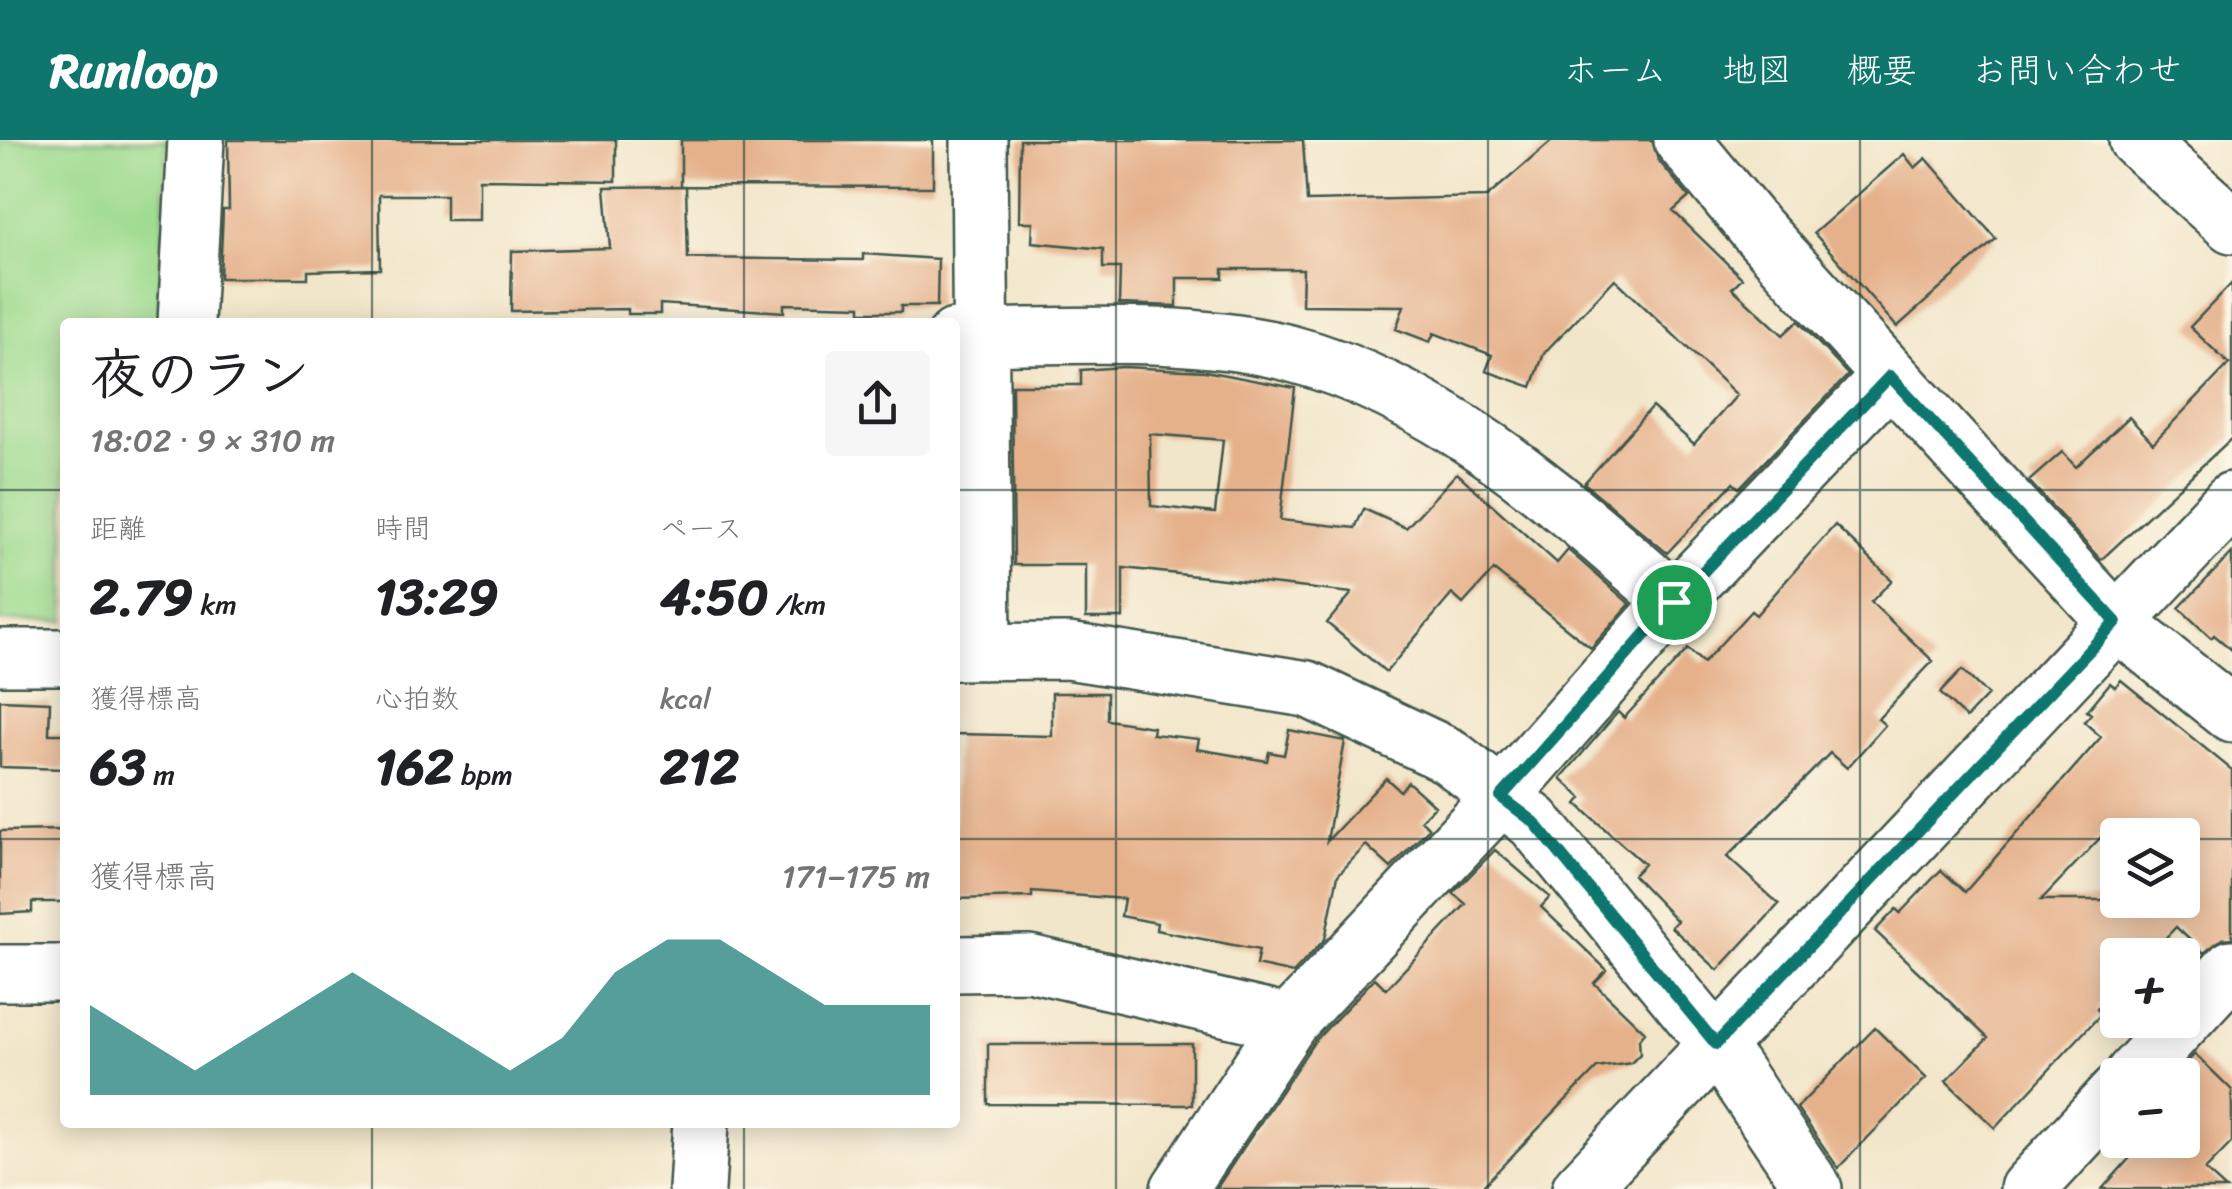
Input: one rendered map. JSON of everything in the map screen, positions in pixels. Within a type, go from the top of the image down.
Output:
[{"type":"street","points":[[186,318],[196,140]]},
{"type":"street","points":[[980,140],[966,337],[969,652],[1068,652],[1306,689],[1448,756],[1534,822],[1716,1044],[1814,1189]]},
{"type":"street","points":[[1682,140],[1756,230],[2116,622],[2232,714]]},
{"type":"street","points":[[2136,140],[2232,224]]},
{"type":"street","points":[[966,337],[1176,338],[1288,353],[1415,400],[1561,501],[1674,602]]},
{"type":"street","points":[[1179,1189],[1289,1024],[1501,797],[1674,602],[1890,376]]},
{"type":"street","points":[[1580,1189],[2232,500]]},
{"type":"street","points":[[0,657],[60,656]]},
{"type":"street","points":[[960,964],[1028,963],[1289,1024]]},
{"type":"street","points":[[2149,1058],[2232,968]]},
{"type":"street","points":[[0,973],[60,973]]},
{"type":"street","points":[[2028,1189],[2100,1111]]},
{"type":"street","points":[[697,1189],[700,1128]]},
{"type":"green space","points":[[0,140],[167,140],[159,318],[60,318],[60,621],[0,621]]},
{"type":"building","points":[[228,140],[616,140],[616,181],[479,179],[479,220],[446,220],[446,195],[379,195],[380,269],[308,271],[308,278],[220,278],[223,210],[229,210]]},
{"type":"building","points":[[681,140],[933,140],[933,187],[681,186]]},
{"type":"building","points":[[1020,140],[1303,140],[1307,201],[1487,197],[1553,140],[1652,140],[1658,160],[1689,197],[1673,211],[1742,278],[1732,288],[1783,335],[1798,321],[1848,375],[1739,488],[1733,483],[1667,553],[1584,483],[1652,407],[1694,444],[1737,395],[1615,279],[1544,353],[1532,387],[1486,371],[1492,355],[1434,333],[1430,342],[1396,329],[1404,306],[1302,305],[1303,269],[1223,269],[1223,278],[1177,278],[1177,306],[1119,304],[1120,268],[1103,268],[1103,249],[1032,242],[1033,222],[1019,222]]},
{"type":"building","points":[[1904,154],[1915,168],[1926,158],[1996,239],[1897,327],[1814,233]]},
{"type":"building","points":[[686,186],[688,258],[863,260],[863,254],[938,259],[937,306],[901,306],[901,312],[861,312],[861,306],[784,304],[784,312],[660,304],[660,314],[628,314],[628,309],[511,311],[512,251],[610,248],[605,187]]},
{"type":"building","points":[[2232,283],[2232,438],[2101,560],[2029,481],[2062,452],[2076,467],[2129,417],[2153,443],[2229,364],[2190,327]]},
{"type":"building","points":[[1123,367],[1205,371],[1295,388],[1280,520],[1355,528],[1364,509],[1406,528],[1457,473],[1557,563],[1568,550],[1630,604],[1591,648],[1494,570],[1463,604],[1452,594],[1386,672],[1327,623],[1352,593],[1123,568],[1123,618],[1086,618],[1086,565],[1014,565],[1012,385],[1081,385],[1081,370]],"holes":[[[1150,434],[1223,440],[1215,513],[1151,506]]]},
{"type":"building","points":[[1835,525],[1892,580],[1871,602],[1933,661],[1878,719],[1885,725],[1847,768],[1830,753],[1727,857],[1779,904],[1718,970],[1671,927],[1677,921],[1633,875],[1644,864],[1577,804],[1582,798],[1561,778],[1618,712],[1624,718],[1688,649],[1703,663],[1751,611],[1756,615]]},
{"type":"building","points":[[2232,553],[2232,650],[2214,635],[2211,638],[2179,608]]},
{"type":"building","points":[[1962,670],[1988,695],[1966,718],[1940,693]]},
{"type":"building","points":[[2121,680],[2232,770],[2232,938],[2222,939],[2204,953],[2200,938],[2188,938],[2176,927],[2165,938],[2100,938],[2100,1015],[1995,1128],[1946,1081],[1988,1038],[1875,931],[1896,909],[1900,913],[1941,870],[1965,892],[2101,737],[2084,722],[2091,714],[2087,711],[2110,683],[2115,687]]},
{"type":"building","points":[[1052,693],[1107,693],[1107,720],[1153,727],[1152,734],[1199,739],[1197,749],[1267,761],[1269,752],[1284,755],[1289,730],[1345,741],[1327,841],[1386,778],[1400,791],[1408,782],[1435,806],[1421,820],[1429,828],[1391,868],[1366,845],[1338,875],[1325,939],[1293,973],[1256,965],[1259,950],[1156,930],[1157,923],[1121,916],[1124,899],[1032,892],[1032,897],[960,899],[960,734],[1052,736]]},
{"type":"building","points":[[0,700],[50,702],[49,734],[60,734],[60,769],[0,767]]},
{"type":"building","points":[[60,830],[60,902],[32,902],[32,912],[0,914],[0,831]]},
{"type":"building","points":[[1495,850],[1550,897],[1541,907],[1607,970],[1594,983],[1645,1032],[1639,1039],[1640,1054],[1631,1063],[1597,1068],[1480,1189],[1216,1189],[1314,1042],[1375,978],[1386,989],[1466,904],[1453,893]]},
{"type":"building","points":[[1875,1028],[1926,1078],[1838,1168],[1797,1108]]},
{"type":"building","points":[[988,1044],[1192,1044],[1192,1105],[988,1104]]},
{"type":"building","points":[[2200,1059],[2232,1090],[2232,1142],[2205,1170],[2226,1189],[2102,1189],[2130,1158],[2200,1158]]},
{"type":"route","points":[[1890,376],[2116,622],[1716,1044],[1534,822],[1501,797],[1674,602],[1890,376]]}]
